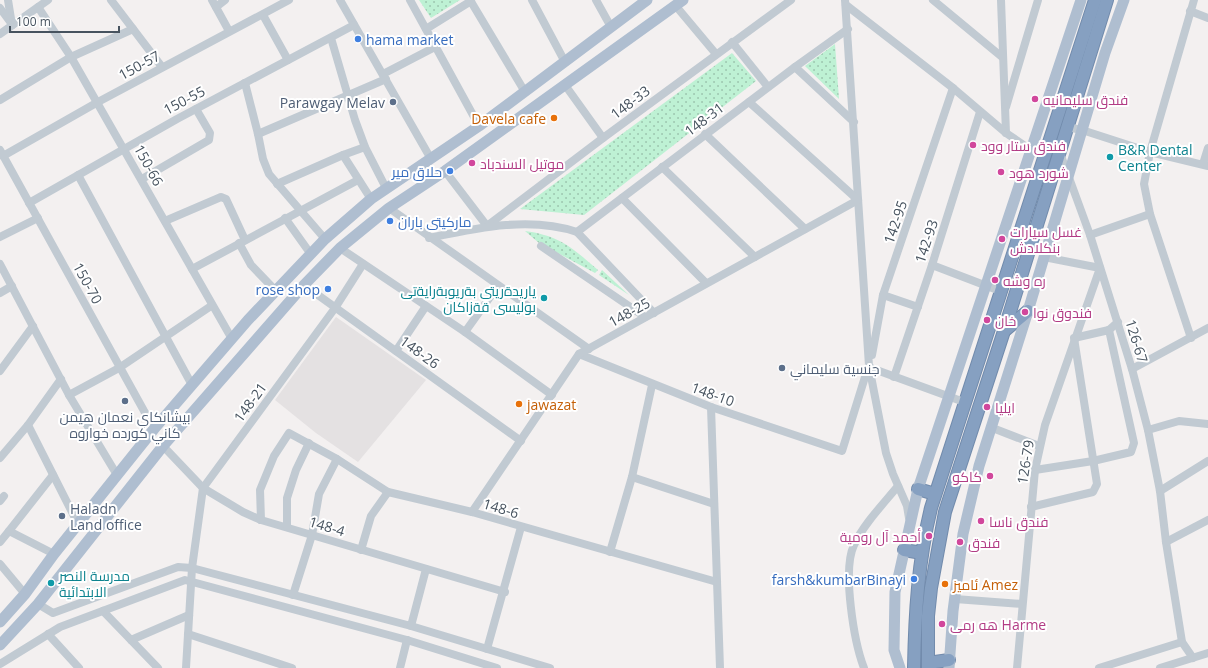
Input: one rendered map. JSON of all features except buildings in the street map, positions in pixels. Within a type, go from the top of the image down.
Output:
[{"type":"highway","points":[[914,668],[914,614],[922,553],[931,508],[1095,0]]},
{"type":"highway","points":[[949,664],[928,666],[928,616],[931,588],[945,512],[1004,331],[1107,0]]},
{"type":"highway","points":[[1100,21],[1115,0]]},
{"type":"highway","points":[[1004,331],[1028,311]]},
{"type":"highway","points":[[918,489],[943,492],[951,491]]},
{"type":"highway","points":[[931,508],[938,508],[945,512]]},
{"type":"highway","points":[[904,550],[922,553]]},
{"type":"main road","points":[[0,622],[25,594],[54,554],[154,429],[232,339],[310,253],[347,218],[371,199],[479,126],[647,0]]},
{"type":"main road","points":[[900,668],[894,650],[895,592],[909,522],[918,489],[984,286],[1031,150],[1080,0]]},
{"type":"main road","points":[[949,664],[955,598],[968,510],[990,428],[1028,311],[1082,130],[1124,0]]},
{"type":"main road","points":[[0,645],[38,604],[163,446],[304,285],[340,248],[389,208],[445,171],[679,3]]},
{"type":"main road","points":[[347,218],[358,233]]},
{"type":"main road","points":[[101,496],[114,508]]},
{"type":"street","points":[[8,0],[12,25]]},
{"type":"street","points":[[0,34],[48,0]]},
{"type":"street","points":[[111,0],[162,67]]},
{"type":"street","points":[[225,0],[214,3],[229,31]]},
{"type":"street","name":"150-57","points":[[2,153],[289,0]]},
{"type":"street","points":[[340,0],[431,159]]},
{"type":"street","points":[[410,0],[479,126]]},
{"type":"street","points":[[532,0],[565,62]]},
{"type":"street","points":[[596,0],[611,27]]},
{"type":"street","name":"148-33","points":[[487,226],[732,42],[791,0]]},
{"type":"street","points":[[933,0],[1002,57]]},
{"type":"street","points":[[1000,0],[1006,133]]},
{"type":"street","points":[[1004,113],[1038,0]]},
{"type":"street","points":[[1191,338],[1150,214],[1144,184],[1150,152],[1194,0]]},
{"type":"street","points":[[426,30],[471,1],[524,92]]},
{"type":"street","points":[[679,3],[716,54]]},
{"type":"street","points":[[845,3],[953,88],[1006,133],[1031,150]]},
{"type":"street","points":[[845,3],[848,29],[870,367],[886,453],[907,506],[909,522]]},
{"type":"street","name":"150-66","points":[[38,7],[71,57],[98,102],[192,269],[211,306],[232,339]]},
{"type":"street","points":[[0,8],[12,25]]},
{"type":"street","points":[[1190,11],[1208,18]]},
{"type":"street","points":[[263,15],[288,60]]},
{"type":"street","name":"150-55","points":[[29,203],[196,108],[354,25]]},
{"type":"street","points":[[0,100],[71,57],[133,29]]},
{"type":"street","name":"148-31","points":[[578,232],[705,134],[848,29]]},
{"type":"street","points":[[331,38],[348,97],[365,147],[386,188]]},
{"type":"street","points":[[732,42],[768,88]]},
{"type":"street","points":[[258,134],[348,97],[435,47]]},
{"type":"street","points":[[795,67],[854,122]]},
{"type":"street","points":[[245,83],[263,159],[269,174],[325,239]]},
{"type":"street","points":[[565,85],[603,138]]},
{"type":"street","name":"142-95","points":[[870,367],[883,295],[953,88]]},
{"type":"street","points":[[749,102],[858,200]]},
{"type":"street","points":[[142,179],[209,140],[210,133],[196,108]]},
{"type":"street","name":"142-93","points":[[894,377],[932,265],[980,112]]},
{"type":"street","points":[[1067,127],[1082,130],[1150,152],[1205,165],[1208,148]]},
{"type":"street","points":[[705,134],[805,229]]},
{"type":"street","points":[[278,184],[343,155],[365,147]]},
{"type":"street","name":"150-70","points":[[2,153],[119,368],[154,429]]},
{"type":"street","name":"126-67","points":[[1060,153],[1090,235],[1118,322],[1148,430],[1160,491],[1166,542],[1182,642]]},
{"type":"street","points":[[343,155],[371,199]]},
{"type":"street","points":[[662,167],[755,257]]},
{"type":"street","points":[[445,171],[487,226]]},
{"type":"street","points":[[78,175],[167,336],[192,385]]},
{"type":"street","points":[[192,269],[358,180]]},
{"type":"street","points":[[165,221],[224,197],[251,265],[276,291]]},
{"type":"street","points":[[622,198],[706,283]]},
{"type":"street","name":"148-25","points":[[579,354],[858,200]]},
{"type":"street","points":[[389,208],[429,238],[589,349]]},
{"type":"street","points":[[1090,235],[1150,214]]},
{"type":"street","points":[[0,237],[38,218]]},
{"type":"street","points":[[285,218],[310,253]]},
{"type":"street","points":[[429,238],[487,226],[530,224],[568,229],[578,232],[654,313]]},
{"type":"street","points":[[541,246],[645,317]]},
{"type":"street","points":[[340,248],[466,332],[552,395]]},
{"type":"street","points":[[1044,257],[1100,268]]},
{"type":"street","points":[[0,264],[69,395],[117,475]]},
{"type":"street","name":"148-21","points":[[186,668],[192,568],[203,488],[335,308],[363,264]]},
{"type":"street","points":[[932,265],[1000,291]]},
{"type":"street","name":"126-79","points":[[1016,668],[1031,507],[1039,446],[1074,338],[1100,268]]},
{"type":"street","name":"148-26","points":[[304,285],[521,441]]},
{"type":"street","points":[[0,292],[12,286]]},
{"type":"street","points":[[466,332],[498,286]]},
{"type":"street","points":[[883,295],[918,307]]},
{"type":"street","points":[[69,395],[119,368],[211,306]]},
{"type":"street","points":[[396,351],[426,306]]},
{"type":"street","points":[[1031,507],[1093,492],[1097,484],[1074,338],[1109,330],[1118,322]]},
{"type":"street","points":[[0,371],[33,326]]},
{"type":"street","points":[[1132,369],[1208,328]]},
{"type":"street","points":[[1035,470],[1093,461],[1131,452],[1134,448],[1109,330]]},
{"type":"street","points":[[472,512],[579,354]]},
{"type":"street","name":"148-10","points":[[579,354],[652,385],[711,407],[842,451],[865,377],[870,367]]},
{"type":"street","points":[[870,367],[964,402]]},
{"type":"street","points":[[0,458],[28,426],[61,379]]},
{"type":"street","points":[[610,552],[632,477],[652,385]]},
{"type":"street","points":[[711,407],[720,668]]},
{"type":"street","points":[[1148,430],[1179,421],[1208,424]]},
{"type":"street","points":[[28,426],[78,524]]},
{"type":"street","points":[[990,428],[1039,446]]},
{"type":"street","name":"148-6","points":[[261,520],[260,490],[274,456],[289,433],[337,459],[388,492],[472,512],[717,582]]},
{"type":"street","points":[[287,527],[287,498],[296,470],[309,443]]},
{"type":"street","name":"148-4","points":[[163,446],[203,488],[243,512],[261,520],[505,592]]},
{"type":"street","points":[[293,595],[312,535],[319,494],[337,459]]},
{"type":"street","points":[[1160,491],[1208,461]]},
{"type":"street","points":[[0,542],[53,474]]},
{"type":"street","points":[[632,477],[714,504]]},
{"type":"street","points":[[864,668],[857,642],[848,579],[850,557],[858,538],[898,486]]},
{"type":"street","points":[[361,550],[371,516],[388,492]]},
{"type":"street","points":[[1166,542],[1208,520]]},
{"type":"street","points":[[487,649],[505,592],[521,527]]},
{"type":"street","points":[[9,531],[54,554]]},
{"type":"street","points":[[0,564],[25,594]]},
{"type":"street","points":[[38,604],[52,613],[178,566],[192,568],[411,626],[550,668]]},
{"type":"street","points":[[411,626],[426,569]]},
{"type":"street","points":[[0,664],[60,627],[185,580],[407,640],[497,668]]},
{"type":"street","points":[[955,598],[1022,604]]},
{"type":"street","points":[[103,611],[158,668]]},
{"type":"street","points":[[131,640],[189,615]]},
{"type":"street","points":[[48,634],[80,668]]},
{"type":"street","points":[[188,634],[292,668]]},
{"type":"street","points":[[400,668],[407,640]]},
{"type":"street","points":[[1099,668],[1125,665],[1182,642],[1193,658]]},
{"type":"street","points":[[1160,668],[1208,653]]},
{"type":"shaded area","points":[[336,317],[426,380],[358,462],[316,433],[275,400]]},
{"type":"green space","points":[[419,0],[460,0],[431,18]]},
{"type":"green space","points":[[835,44],[839,99],[805,66]]},
{"type":"green space","points":[[732,53],[756,81],[584,215],[520,209]]},
{"type":"green space","points":[[525,231],[548,236],[565,244],[598,270],[595,273],[539,243]]},
{"type":"green space","points":[[602,270],[629,295],[599,275]]},
{"type":"place","name":"hama market","points":[[358,39]]},
{"type":"place","name":"فندق سليمانيه","points":[[1035,99]]},
{"type":"place","name":"Parawgay Melav","points":[[393,102]]},
{"type":"place","name":"Davela cafe","points":[[554,118]]},
{"type":"place","name":"فندق ستار وود","points":[[973,145]]},
{"type":"place","name":"B&R Dental Center","points":[[1110,157]]},
{"type":"place","name":"موتيل السندباد","points":[[472,163]]},
{"type":"place","name":"حلاق میر","points":[[450,171]]},
{"type":"place","name":"شورد هود","points":[[1001,172]]},
{"type":"place","name":"ماركيتى باران","points":[[390,221]]},
{"type":"place","name":"غسل سيارات بنكلادش","points":[[1002,239]]},
{"type":"place","name":"ره وشه","points":[[995,280]]},
{"type":"place","name":"rose shop","points":[[328,289]]},
{"type":"place","name":"ياريدةريتى بةريوبةرايةتى بوليسى قةزاكان","points":[[544,298]]},
{"type":"place","name":"فندوق نوا","points":[[1025,312]]},
{"type":"place","name":"خان","points":[[987,320]]},
{"type":"place","name":"جنسية سليماني","points":[[782,368]]},
{"type":"place","name":"بيشانكاي نعمان هيمن كاني كورده خواروه","points":[[125,401]]},
{"type":"place","name":"jawazat","points":[[519,404]]},
{"type":"place","name":"ايليا","points":[[987,407]]},
{"type":"place","name":"كاكو","points":[[990,476]]},
{"type":"place","name":"Haladn Land office","points":[[62,516]]},
{"type":"place","name":"فندق ناسا","points":[[981,521]]},
{"type":"place","name":"أحمد آل رومية","points":[[929,536]]},
{"type":"place","name":"فندق","points":[[960,542]]},
{"type":"place","name":"farsh&kumbarBinayi","points":[[914,579]]},
{"type":"place","name":"مدرسة النصر الابتدائية","points":[[51,583]]},
{"type":"place","name":"ئاميز Amez","points":[[945,584]]},
{"type":"place","name":"هه رمی Harme","points":[[942,624]]}]
